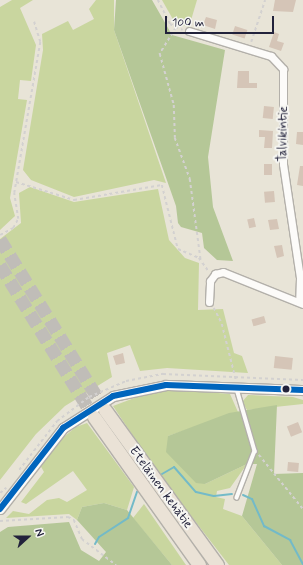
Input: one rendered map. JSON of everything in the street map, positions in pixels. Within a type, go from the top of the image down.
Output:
[{"type":"highway","name":"Eteläinen kehätie","points":[[100,413],[207,563]]},
{"type":"street","name":"Talvikintie","points":[[189,31],[249,49],[276,60],[285,75],[283,164],[300,278],[301,303]]},
{"type":"street","points":[[209,302],[212,276],[223,272],[237,275],[301,303]]},
{"type":"street","points":[[0,509],[58,433],[95,405],[149,386],[303,390]]},
{"type":"lane","points":[[237,388],[256,451],[237,498]]},
{"type":"path","points":[[158,0],[176,28],[189,31]]},
{"type":"path","points":[[249,49],[265,0]]},
{"type":"path","points":[[0,235],[17,223],[16,182],[40,42],[34,22]]},
{"type":"path","points":[[176,28],[160,54],[174,105],[175,138],[190,179],[201,261]]},
{"type":"path","points":[[16,182],[74,200],[162,185],[178,249],[201,261],[212,276]]},
{"type":"path","points":[[209,302],[222,324],[237,388]]},
{"type":"path","points":[[248,377],[303,380]]},
{"type":"path","points":[[256,451],[303,509]]},
{"type":"path","points":[[0,521],[68,517],[74,520],[82,539],[116,565]]},
{"type":"green space","points":[[12,0],[33,0],[20,8],[36,45],[31,81],[20,80],[18,99],[27,100],[10,198],[15,216],[0,230],[0,7]]},
{"type":"green space","points":[[96,0],[114,0],[114,30],[166,183],[154,180],[74,197],[31,180],[23,170],[43,50],[42,34],[68,21],[73,30],[94,19],[89,9]]},
{"type":"green space","points":[[116,0],[152,0],[172,35],[225,50],[208,157],[213,207],[233,261],[217,260],[204,248],[202,233],[181,227],[178,223],[176,206],[114,30]]},
{"type":"green space","points":[[162,0],[197,0],[189,27],[175,23]]},
{"type":"green space","points":[[30,187],[74,202],[158,189],[169,240],[185,258],[199,263],[198,310],[223,309],[234,353],[242,356],[248,373],[167,368],[140,371],[130,345],[107,353],[112,377],[65,406],[36,434],[0,480],[0,239],[21,223],[19,193]]},
{"type":"green space","points":[[182,390],[230,394],[238,412],[168,436],[205,484],[247,464],[230,488],[217,491],[216,497],[225,499],[223,509],[242,516],[282,565],[229,565],[157,472],[113,406],[153,391]]},
{"type":"green space","points":[[248,395],[293,397],[303,400],[303,404],[247,410],[242,402]]},
{"type":"green space","points":[[277,405],[274,474],[303,473],[303,565],[282,565],[242,516],[257,464],[247,464],[205,484],[196,483],[166,452],[168,436],[229,413]]},
{"type":"green space","points":[[87,423],[134,487],[127,510],[104,503],[82,507],[77,520],[69,514],[6,518],[13,511],[29,514],[47,500],[59,498],[67,502],[87,490],[73,471],[26,504],[21,502],[44,472],[40,465],[55,444],[76,427]]},
{"type":"green space","points":[[104,503],[127,510],[172,565],[0,565],[0,532],[8,527],[69,522],[81,550],[99,561],[106,552],[77,520],[82,507]]},
{"type":"green space","points":[[144,504],[186,565],[172,565],[133,518]]},
{"type":"building","points":[[275,0],[296,0],[293,12],[273,11]]},
{"type":"building","points":[[206,17],[217,20],[215,29],[203,25]]},
{"type":"building","points":[[235,26],[247,30],[245,39],[232,35]]},
{"type":"building","points":[[274,32],[279,34],[277,41],[284,43],[281,51],[269,47]]},
{"type":"building","points":[[238,71],[249,71],[249,83],[257,83],[257,88],[237,88]]},
{"type":"building","points":[[264,106],[274,107],[273,119],[263,118]]},
{"type":"building","points":[[259,130],[273,131],[272,148],[264,148],[265,137],[259,137]]},
{"type":"building","points":[[297,132],[303,132],[303,145],[296,144]]},
{"type":"building","points":[[264,164],[272,164],[272,175],[264,175]]},
{"type":"building","points":[[300,166],[303,166],[303,186],[297,185]]},
{"type":"building","points":[[274,191],[275,202],[265,203],[264,192]]},
{"type":"building","points":[[254,218],[256,227],[249,228],[247,220]]},
{"type":"building","points":[[277,219],[279,229],[270,230],[268,220]]},
{"type":"building","points":[[282,245],[284,256],[277,258],[274,246]]},
{"type":"building","points":[[264,316],[266,323],[253,326],[252,320]]},
{"type":"building","points":[[123,353],[125,363],[116,365],[113,356]]},
{"type":"building","points":[[275,356],[293,358],[292,370],[274,368]]},
{"type":"building","points":[[298,422],[302,432],[291,437],[287,426]]},
{"type":"building","points":[[288,462],[299,463],[298,472],[287,471]]},
{"type":"waterway","points":[[162,474],[174,467],[196,492],[214,496],[232,494]]},
{"type":"waterway","points":[[95,544],[99,537],[128,518],[137,492]]},
{"type":"waterway","points":[[243,495],[252,499],[264,526],[290,540],[303,564]]},
{"type":"tunnel","points":[[0,239],[105,410]]},
{"type":"tunnel","points":[[0,265],[94,417]]},
{"type":"transit line","points":[[0,509],[63,428],[113,396],[166,385],[303,390]]}]
